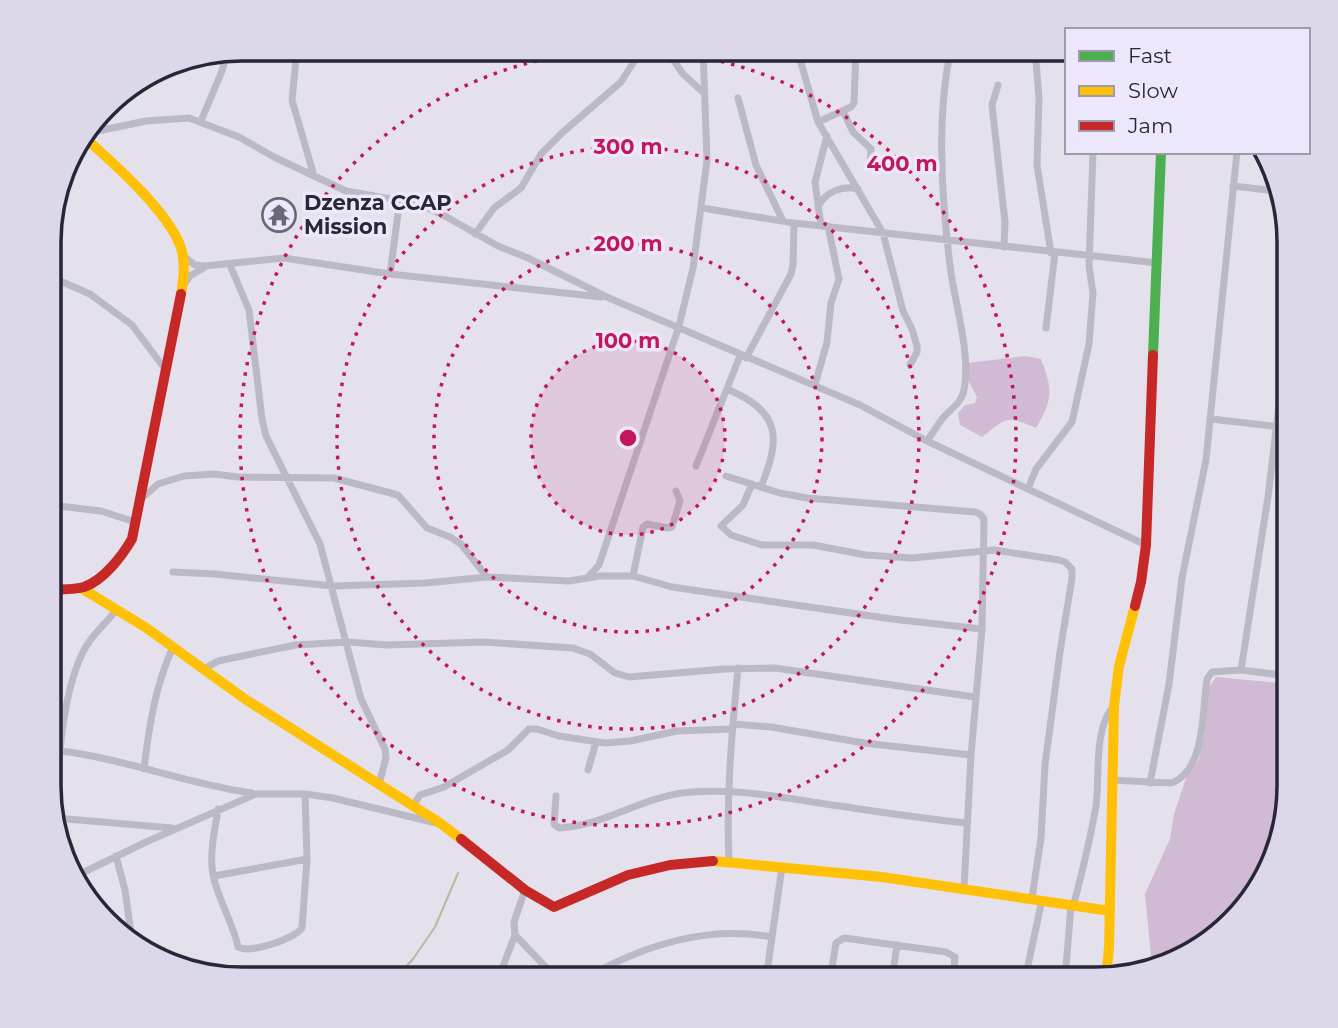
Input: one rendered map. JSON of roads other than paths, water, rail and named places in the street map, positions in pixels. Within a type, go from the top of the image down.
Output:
[{"type":"street","points":[[296,61],[292,100],[314,176]]},
{"type":"street","points":[[475,234],[494,208],[521,188],[541,154],[621,82],[634,61]]},
{"type":"street","points":[[674,61],[682,74],[704,93]]},
{"type":"street","points":[[588,578],[599,565],[679,327],[693,268],[707,151],[703,62]]},
{"type":"street","points":[[801,62],[818,122],[883,233],[903,311],[912,329],[916,346],[917,352],[910,365]]},
{"type":"street","points":[[818,122],[852,107],[856,98],[856,62]]},
{"type":"street","points":[[928,441],[944,417],[959,403],[965,389],[960,319],[951,273],[944,187],[943,132],[949,62]]},
{"type":"street","points":[[1036,62],[1037,166],[1053,253],[1046,328]]},
{"type":"street","points":[[201,121],[224,63]]},
{"type":"street","points":[[998,85],[992,105],[1005,222],[1004,247]]},
{"type":"street","points":[[738,98],[756,165],[783,221]]},
{"type":"street","points":[[843,111],[853,132],[871,149],[870,164]]},
{"type":"street","points":[[100,131],[167,118],[189,118],[239,137],[352,193],[419,204],[609,298],[743,357],[815,385],[1146,545]]},
{"type":"street","points":[[815,385],[827,342],[831,303],[839,279],[818,207],[815,182],[827,136]]},
{"type":"street","points":[[62,589],[90,585],[128,546],[182,289],[180,246],[168,226],[117,169],[91,144]]},
{"type":"street","points":[[1028,489],[1036,469],[1062,438],[1074,417],[1091,328],[1093,293],[1089,266],[1093,154]]},
{"type":"street","points":[[1107,966],[1114,706],[1119,666],[1142,582],[1146,545],[1161,154]]},
{"type":"street","points":[[1150,783],[1169,684],[1180,590],[1206,460],[1237,154]]},
{"type":"street","points":[[1233,186],[1269,190]]},
{"type":"street","points":[[818,207],[820,201],[839,188],[858,189]]},
{"type":"street","points":[[390,274],[400,200]]},
{"type":"street","points":[[702,208],[794,223],[1158,263]]},
{"type":"street","points":[[696,467],[727,389],[791,274],[794,223]]},
{"type":"street","points":[[182,255],[195,265],[205,267],[284,258],[390,274],[609,298]]},
{"type":"street","points":[[230,265],[249,310],[264,428],[315,532],[333,586],[363,706],[386,749],[379,784]]},
{"type":"street","points":[[182,289],[190,276],[205,267]]},
{"type":"street","points":[[61,281],[90,294],[132,325],[165,369]]},
{"type":"street","points":[[727,389],[753,402],[770,421],[774,453],[761,487]]},
{"type":"street","points":[[1211,419],[1277,426]]},
{"type":"street","points":[[1241,670],[1277,435]]},
{"type":"street","points":[[139,502],[159,484],[184,476],[214,474],[334,478],[394,493],[404,500],[415,517],[427,528],[461,544],[487,577]]},
{"type":"street","points":[[726,476],[807,498],[975,512],[984,519],[982,629],[975,697],[964,888]]},
{"type":"street","points":[[752,484],[743,505],[721,526],[730,535],[757,545],[813,545],[866,555],[912,558],[994,550],[1059,560],[1069,565],[1073,574],[1045,765],[1037,899],[1027,967]]},
{"type":"street","points":[[634,576],[644,526],[672,527],[680,501],[676,491]]},
{"type":"street","points":[[61,506],[101,511],[135,522]]},
{"type":"street","points":[[173,572],[333,586],[426,583],[487,577],[546,580],[634,576],[672,587],[892,619],[982,629]]},
{"type":"street","points":[[81,588],[117,609],[245,699],[440,823],[524,890],[549,904],[558,906],[606,884],[649,869],[693,862],[729,861],[882,877],[1110,911]]},
{"type":"street","points":[[62,745],[68,697],[83,652],[117,609]]},
{"type":"street","points":[[204,669],[218,660],[283,647],[348,642],[387,645],[484,642],[573,648],[590,654],[615,673],[635,678],[738,668],[796,670],[975,697]]},
{"type":"street","points":[[144,769],[148,730],[159,682],[173,647]]},
{"type":"street","points":[[729,861],[728,792],[738,668]]},
{"type":"street","points":[[1111,780],[1172,783],[1181,779],[1193,762],[1199,746],[1209,674],[1214,670],[1276,674]]},
{"type":"street","points":[[1066,967],[1072,906],[1084,869],[1096,805],[1101,738],[1108,712],[1114,706]]},
{"type":"street","points":[[413,806],[420,795],[444,787],[509,750],[528,729],[596,742],[630,741],[677,730],[733,726],[771,727],[864,743],[971,755]]},
{"type":"street","points":[[588,769],[596,742]]},
{"type":"street","points":[[62,752],[107,758],[256,794],[305,794],[333,798],[440,823]]},
{"type":"street","points":[[556,796],[554,824],[559,828],[596,822],[640,803],[669,795],[728,792],[777,796],[967,823]]},
{"type":"street","points":[[84,872],[256,794]]},
{"type":"street","points":[[218,809],[213,852],[214,876],[238,947],[254,949],[295,935],[302,928],[307,859],[305,794]]},
{"type":"street","points":[[65,819],[176,828]]},
{"type":"street","points":[[116,856],[125,890],[130,927]]},
{"type":"street","points":[[214,876],[307,859]]},
{"type":"street","points":[[768,967],[782,867]]},
{"type":"street","points":[[503,966],[515,935],[514,922],[524,890]]},
{"type":"street","points":[[610,966],[631,955],[683,938],[724,932],[772,937]]},
{"type":"street","points":[[515,935],[544,966]]},
{"type":"street","points":[[832,967],[836,943],[840,939],[855,938],[951,954],[955,967]]},
{"type":"street","points":[[894,967],[897,945]]},
{"type":"waterway","points":[[407,966],[435,927],[458,873]]},
{"type":"place","name":"Dzenza CCAP Mission","points":[[279,215]]}]
